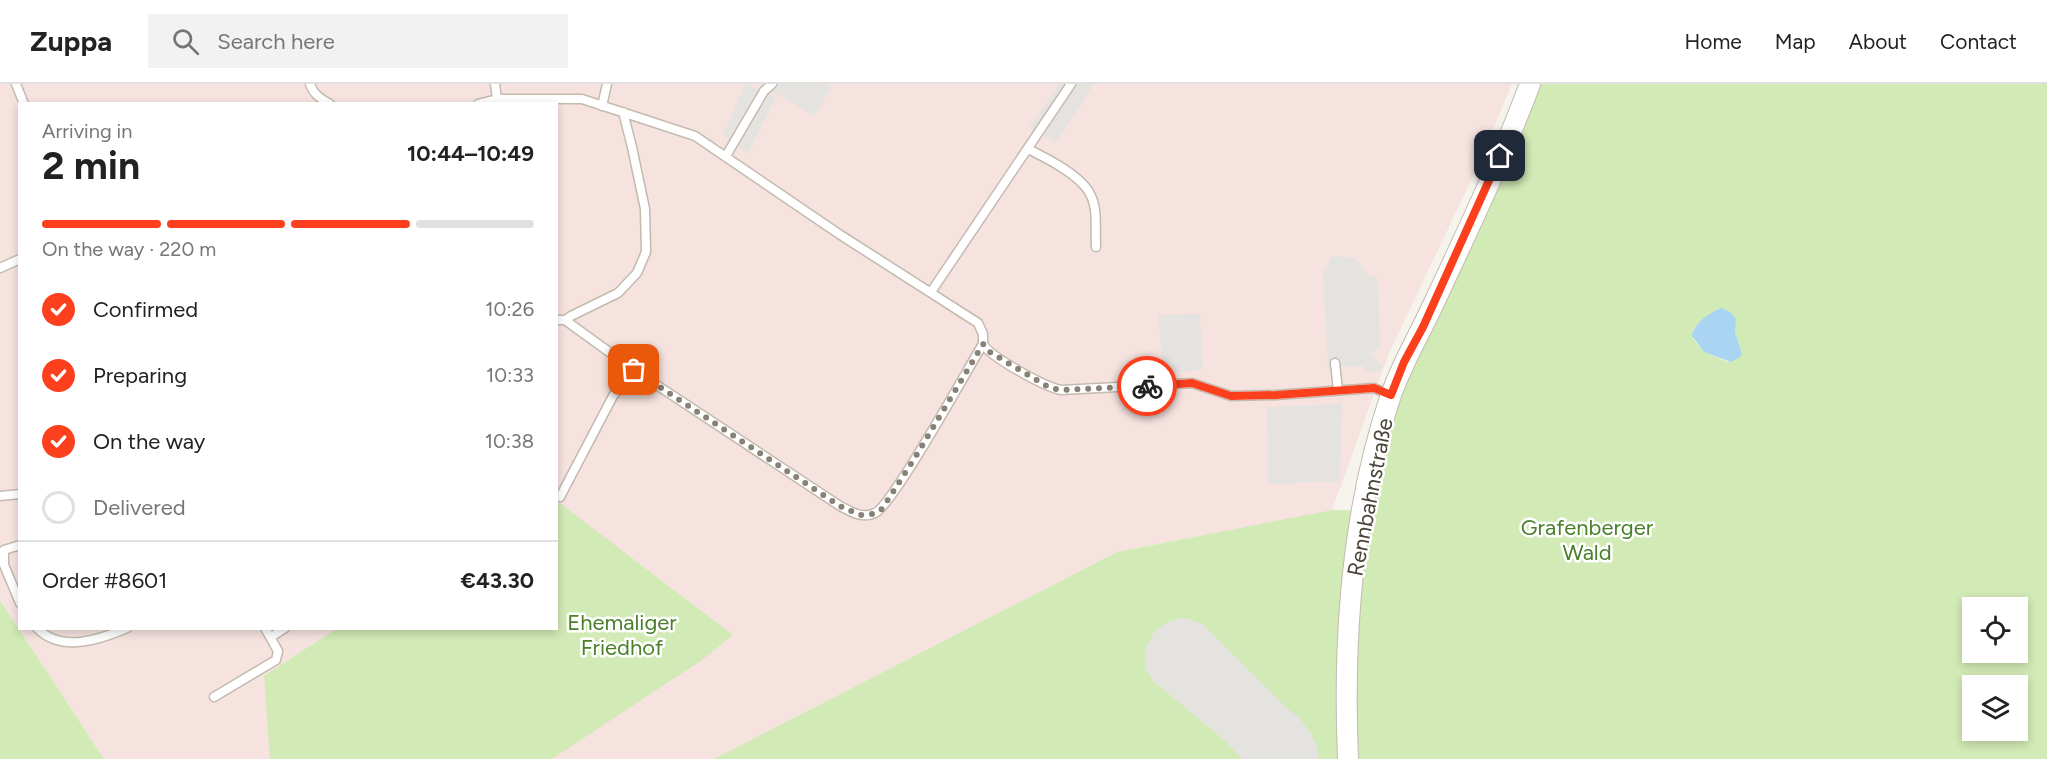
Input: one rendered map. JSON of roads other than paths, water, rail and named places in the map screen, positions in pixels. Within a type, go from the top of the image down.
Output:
[{"type":"street","name":"Rennbahnstraße","points":[[1348,759],[1348,682],[1354,568],[1367,488],[1391,395],[1404,362],[1423,327],[1482,196],[1530,84]]},
{"type":"lane","points":[[16,84],[23,102]]},
{"type":"lane","points":[[310,84],[320,98],[327,102]]},
{"type":"lane","points":[[495,84],[497,99]]},
{"type":"lane","points":[[602,106],[608,84]]},
{"type":"lane","points":[[726,156],[764,91],[772,84]]},
{"type":"lane","points":[[931,292],[1071,84]]},
{"type":"lane","points":[[485,102],[497,99],[582,99],[602,106],[623,112],[695,136],[839,234],[978,323],[983,334],[983,344],[882,509],[867,515],[853,513],[840,506],[561,320],[623,289],[636,273],[646,252],[645,209],[623,112]]},
{"type":"lane","points":[[1028,148],[1070,173],[1090,192],[1094,204],[1096,247]]},
{"type":"lane","points":[[0,268],[18,260]]},
{"type":"lane","points":[[983,344],[988,351],[1029,376],[1050,388],[1061,390],[1192,383],[1231,396],[1374,388],[1391,395]]},
{"type":"lane","points":[[1335,363],[1338,390]]},
{"type":"lane","points":[[560,496],[613,396],[634,370]]},
{"type":"lane","points":[[0,496],[18,494]]},
{"type":"lane","points":[[18,545],[2,549],[4,565],[18,598]]},
{"type":"lane","points":[[39,630],[47,637],[69,643],[99,638],[121,630]]},
{"type":"lane","points":[[214,697],[276,660],[278,651],[266,630]]},
{"type":"lane","points":[[271,638],[282,630]]},
{"type":"water","points":[[1722,308],[1736,318],[1735,332],[1742,353],[1740,357],[1731,362],[1704,352],[1692,336],[1693,331],[1703,319]]},
{"type":"park label","name":"Grafenberger Wald","points":[[1587,540]]},
{"type":"park label","name":"Ehemaliger Friedhof","points":[[622,634]]}]
